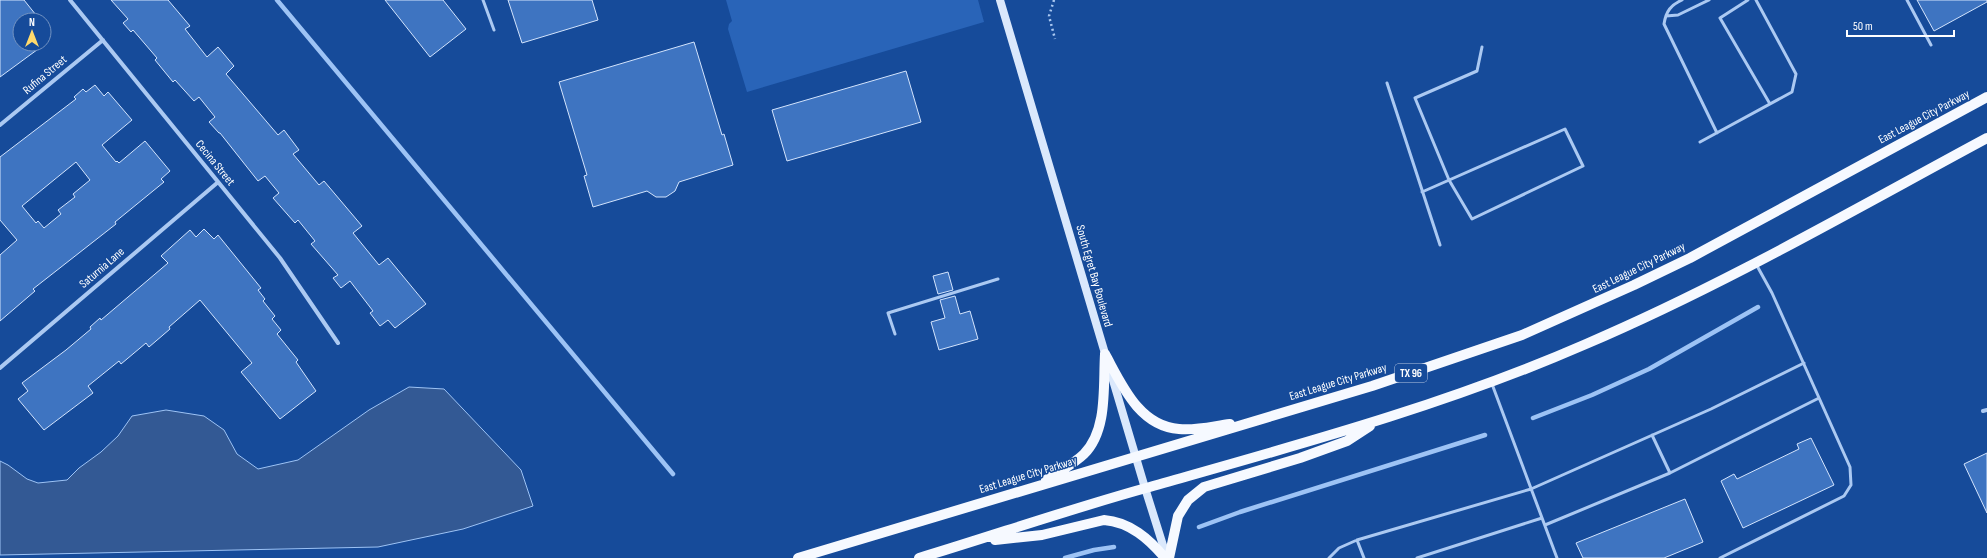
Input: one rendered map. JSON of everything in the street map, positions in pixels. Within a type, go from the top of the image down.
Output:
[{"type":"main road","name":"South Egret Bay Boulevard","points":[[1000,0],[1135,456],[1167,558]]},
{"type":"main road","name":"East League City Parkway","points":[[798,558],[1258,420],[1483,350],[1560,319],[1690,258],[1987,98]]},
{"type":"main road","points":[[919,558],[1145,488],[1378,420],[1491,382],[1586,344],[1677,302],[1987,138]]},
{"type":"main road","points":[[1105,354],[1132,402],[1147,416],[1160,425],[1180,430],[1258,420]]},
{"type":"main road","points":[[1038,486],[1083,455],[1092,444],[1099,428],[1105,354]]},
{"type":"main road","points":[[1167,558],[1178,516],[1188,500],[1204,488],[1300,458],[1347,441],[1378,420]]},
{"type":"main road","points":[[974,542],[1042,535],[1104,520],[1113,521],[1136,531],[1154,545],[1167,558]]},
{"type":"street","name":"Cecina Street","points":[[70,0],[217,183],[280,258],[338,343]]},
{"type":"street","name":"Rufina Street","points":[[0,125],[103,40]]},
{"type":"street","name":"Saturnia Lane","points":[[0,368],[217,183]]},
{"type":"lane","points":[[483,0],[494,30]]},
{"type":"lane","points":[[1682,0],[1671,5],[1664,24],[1717,133]]},
{"type":"lane","points":[[1666,16],[1678,15],[1709,0]]},
{"type":"lane","points":[[1748,0],[1720,18],[1770,104]]},
{"type":"lane","points":[[1700,142],[1792,92],[1796,74],[1756,0]]},
{"type":"lane","points":[[1907,0],[1931,45]]},
{"type":"lane","points":[[1422,192],[1449,180],[1566,129],[1583,166],[1472,219],[1449,180],[1415,98],[1477,71],[1482,47]]},
{"type":"lane","points":[[1387,82],[1440,245]]},
{"type":"lane","points":[[1720,558],[1844,496],[1851,485],[1850,467],[1772,293],[1755,262]]},
{"type":"lane","points":[[895,334],[888,313],[998,279]]},
{"type":"lane","points":[[1328,558],[1339,548],[1357,540],[1532,489],[1711,409],[1804,364]]},
{"type":"lane","points":[[1491,382],[1557,558]]},
{"type":"lane","points":[[1545,525],[1670,473],[1819,398]]},
{"type":"lane","points":[[1652,435],[1670,473]]},
{"type":"lane","points":[[1416,558],[1542,518]]},
{"type":"lane","points":[[1357,540],[1364,558]]},
{"type":"path","points":[[1054,0],[1049,16],[1055,39]]},
{"type":"shaded area","points":[[726,0],[978,0],[984,22],[747,92],[728,29],[729,24],[732,21]]},
{"type":"shaded area","points":[[409,387],[444,389],[521,470],[533,506],[463,529],[378,547],[0,555],[0,461],[27,479],[38,483],[67,480],[79,468],[101,452],[118,436],[132,416],[166,410],[204,416],[224,430],[237,454],[258,469],[298,460],[369,410]]},
{"type":"building","points":[[0,0],[24,0],[34,12],[12,12],[12,52],[34,52],[0,77]]},
{"type":"building","points":[[111,0],[168,0],[190,26],[185,29],[207,57],[218,47],[234,66],[226,74],[278,135],[284,130],[299,150],[293,154],[319,185],[324,181],[362,226],[353,233],[379,265],[388,258],[426,304],[395,328],[388,320],[380,326],[370,313],[373,311],[350,281],[341,288],[333,278],[338,275],[311,244],[315,241],[298,220],[295,223],[273,198],[279,193],[265,176],[258,181],[220,133],[209,122],[215,117],[199,97],[194,101],[175,80],[173,82],[155,60],[157,58],[133,30],[131,32],[123,23],[128,19]]},
{"type":"building","points":[[385,0],[443,0],[466,29],[430,57]]},
{"type":"building","points":[[508,0],[592,0],[598,20],[522,43]]},
{"type":"building","points":[[1917,0],[1987,0],[1987,2],[1934,31]]},
{"type":"building","points":[[694,42],[722,135],[724,134],[733,165],[679,182],[675,191],[666,197],[656,197],[647,191],[593,207],[584,176],[587,175],[559,82]]},
{"type":"building","points":[[906,71],[921,122],[787,161],[772,110]]},
{"type":"building","points":[[95,85],[104,96],[108,92],[132,120],[102,145],[116,162],[117,161],[119,163],[145,141],[170,171],[161,179],[164,182],[115,222],[116,224],[33,289],[35,291],[0,321],[0,255],[17,240],[0,220],[0,157],[76,99],[74,97],[83,89],[86,92]],"holes":[[[76,162],[90,180],[73,194],[75,197],[58,210],[61,214],[44,228],[38,221],[36,223],[22,206]]]},
{"type":"building","points":[[204,229],[214,239],[218,235],[261,288],[258,290],[265,299],[263,301],[275,316],[272,319],[281,330],[277,334],[298,360],[296,362],[316,391],[280,419],[241,372],[252,363],[200,300],[149,347],[146,343],[121,364],[119,361],[88,386],[93,393],[44,430],[18,399],[28,391],[22,383],[66,350],[91,329],[90,327],[100,318],[101,320],[168,263],[161,256],[190,230],[196,237]]},
{"type":"building","points":[[948,272],[953,290],[938,294],[933,276]]},
{"type":"building","points":[[955,296],[960,314],[970,311],[978,339],[939,350],[931,322],[945,318],[940,300]]},
{"type":"building","points":[[1811,438],[1834,485],[1743,528],[1721,481],[1734,474],[1737,479],[1799,449],[1797,444]]},
{"type":"building","points":[[1987,453],[1987,513],[1964,464]]},
{"type":"building","points":[[1685,499],[1703,542],[1664,558],[1583,558],[1576,543]]},
{"type":"waterway","points":[[277,0],[673,474]]},
{"type":"waterway","points":[[1533,418],[1592,395],[1649,369],[1758,307]]},
{"type":"waterway","points":[[1199,527],[1240,512],[1485,435]]},
{"type":"waterway","points":[[1065,558],[1094,550],[1114,547]]}]
